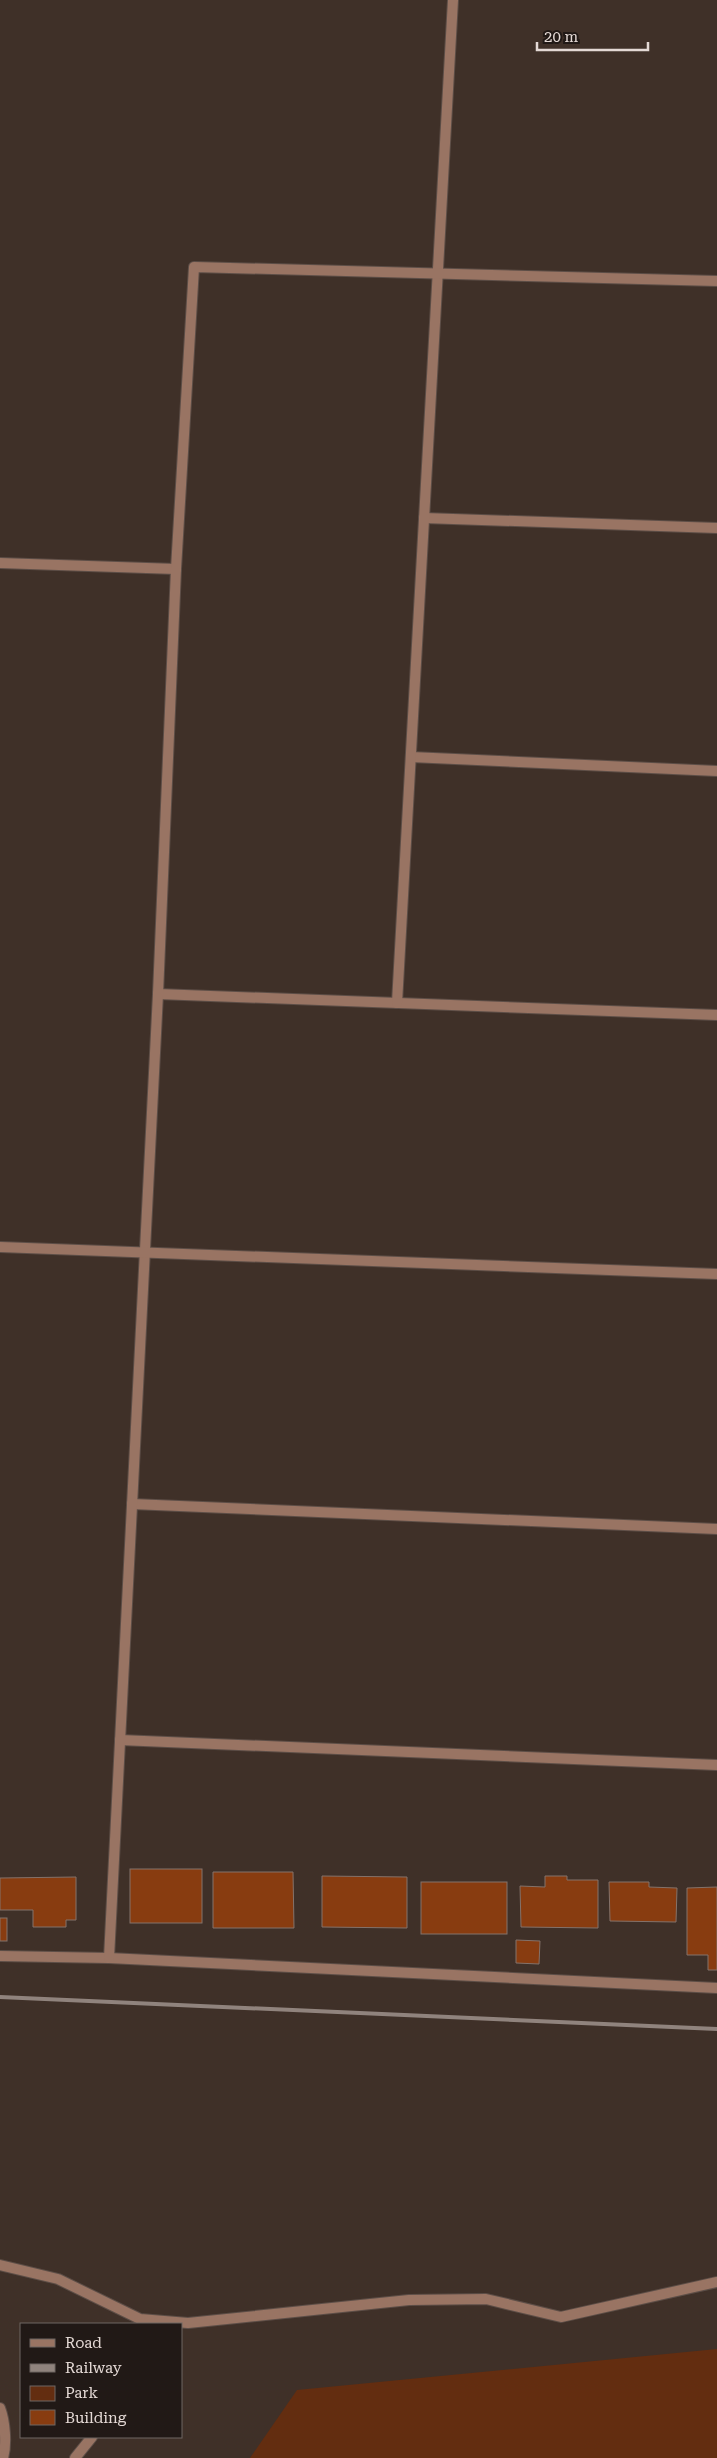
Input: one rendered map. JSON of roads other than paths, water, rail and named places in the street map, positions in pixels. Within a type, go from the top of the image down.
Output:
[{"type":"street","points":[[397,1003],[452,0]]},
{"type":"street","points":[[108,1958],[158,994],[176,569],[194,267],[717,281]]},
{"type":"street","points":[[424,518],[717,528]]},
{"type":"street","points":[[0,563],[176,569]]},
{"type":"street","points":[[411,757],[717,771]]},
{"type":"street","points":[[158,994],[717,1015]]},
{"type":"street","points":[[0,1246],[717,1274]]},
{"type":"street","points":[[132,1504],[717,1529]]},
{"type":"street","points":[[120,1740],[717,1765]]},
{"type":"street","points":[[0,1956],[108,1958],[717,1988]]},
{"type":"street","points":[[0,2265],[58,2279],[139,2322],[188,2323],[409,2300],[486,2299],[561,2317],[717,2282]]},
{"type":"street","points":[[0,2408],[3,2415],[4,2451],[2,2458]]},
{"type":"street","points":[[75,2458],[91,2438]]},
{"type":"railway","points":[[0,1997],[717,2029]]}]
